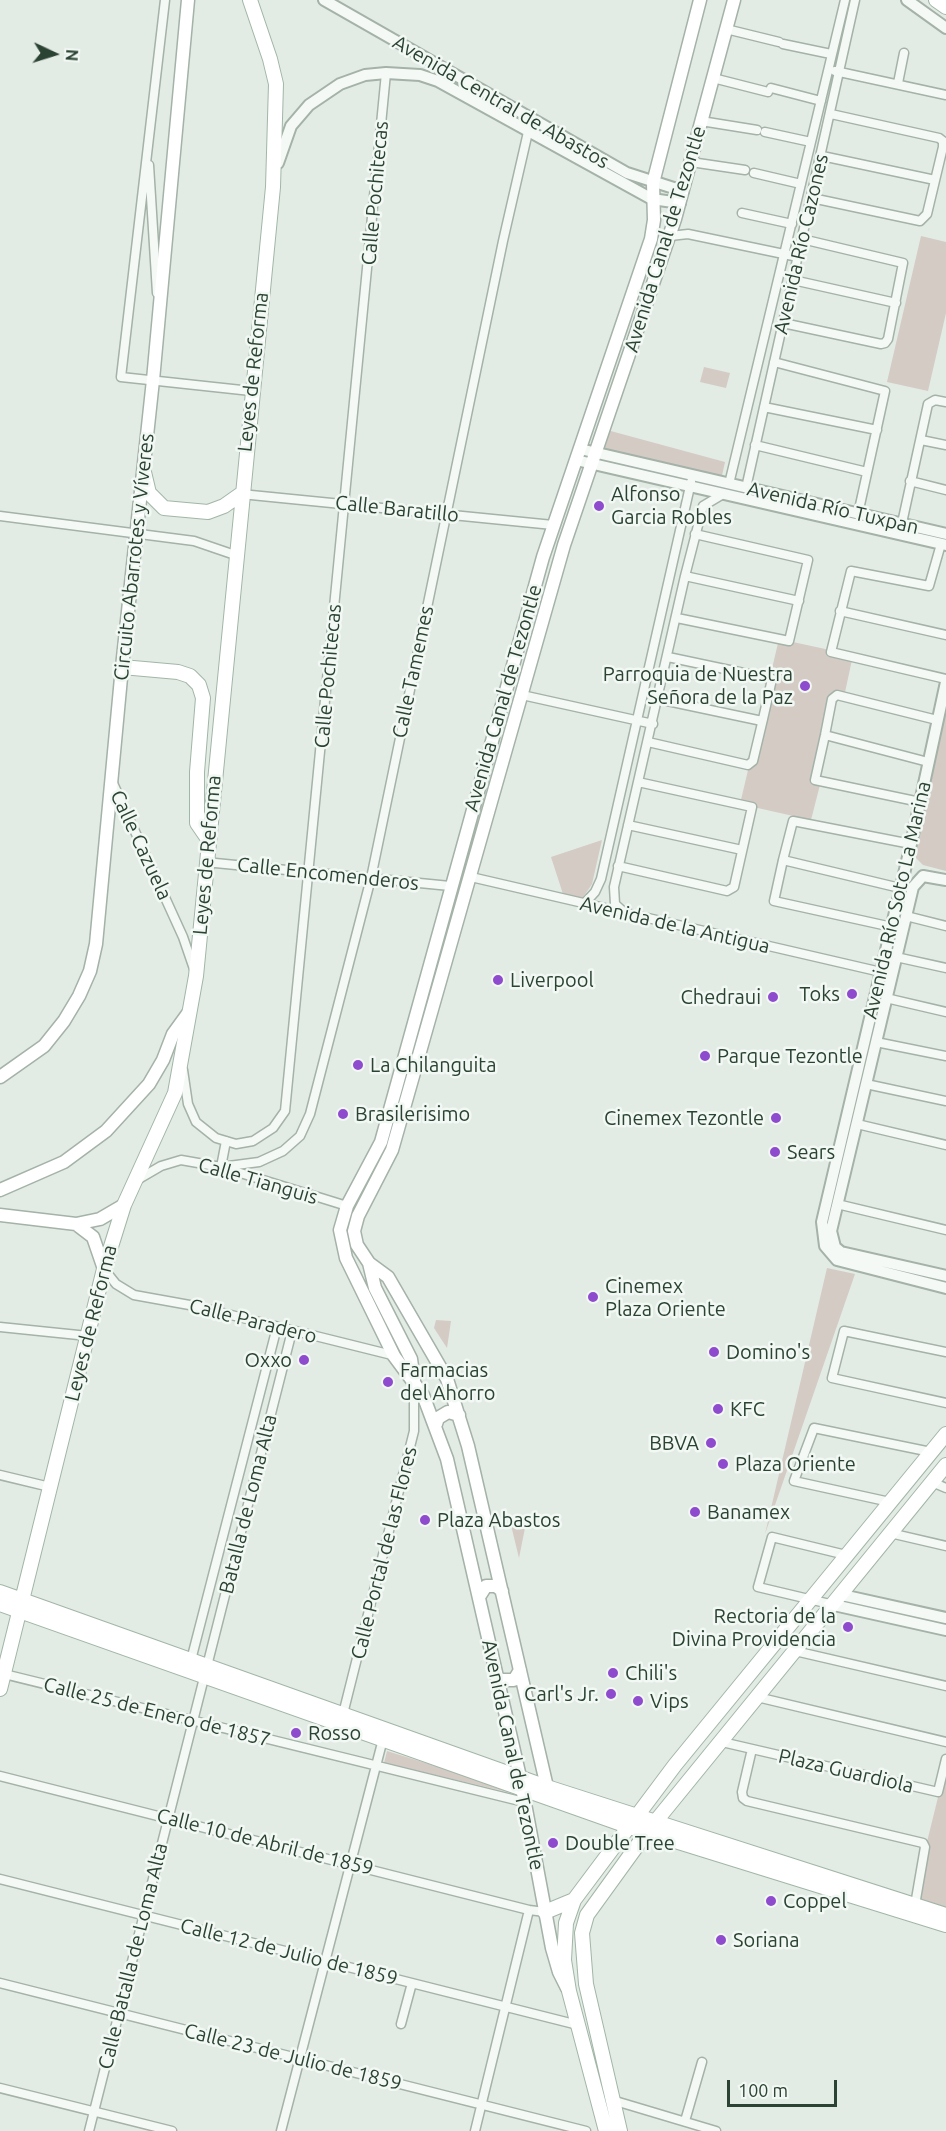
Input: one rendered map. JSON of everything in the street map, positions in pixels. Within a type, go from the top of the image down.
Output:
[{"type":"main road","name":"Circuito Abarrotes y Víveres","points":[[0,1077],[44,1046],[69,1013],[90,971],[96,944],[122,667],[153,380],[188,0]]},
{"type":"main road","name":"Leyes de Reforma","points":[[0,1689],[2,1673],[104,1269],[124,1205],[175,1093],[191,1010],[273,187],[276,84],[250,0]]},
{"type":"main road","name":"Avenida Canal de Tezontle","points":[[606,2131],[569,1990],[559,1972],[522,1790],[456,1499],[436,1424],[414,1381],[394,1356],[341,1243],[340,1230],[347,1206],[381,1142],[450,886],[553,525],[651,239],[654,220],[653,183],[700,0]]},
{"type":"main road","name":"Avenida Canal de Tezontle","points":[[414,1381],[411,1359],[375,1288],[369,1263],[354,1238],[355,1222],[392,1150],[564,546],[670,236],[734,0]]},
{"type":"main road","points":[[936,0],[946,8]]},
{"type":"main road","points":[[576,460],[587,478]]},
{"type":"main road","points":[[144,472],[149,493],[164,508],[208,512],[224,506],[241,494]]},
{"type":"main road","points":[[122,667],[178,672],[190,676],[199,685],[203,698],[197,772],[197,823],[208,839]]},
{"type":"main road","points":[[0,1190],[64,1162],[106,1131],[149,1084],[163,1060],[173,1034],[191,1010]]},
{"type":"main road","points":[[0,1215],[76,1224],[100,1219],[124,1205]]},
{"type":"main road","points":[[76,1224],[93,1238],[104,1269]]},
{"type":"main road","name":"Avenida Canal de Tezontle","points":[[369,1263],[388,1277],[447,1378],[479,1493],[547,1787]]},
{"type":"main road","points":[[436,1424],[438,1418],[448,1412],[459,1415]]},
{"type":"main road","points":[[569,1990],[563,1942],[574,1900],[631,1821],[946,1434]]},
{"type":"main road","points":[[620,2131],[592,2015],[582,1952],[582,1933],[587,1916],[651,1828],[946,1465]]},
{"type":"main road","points":[[456,1499],[469,1502],[479,1493]]},
{"type":"main road","points":[[478,1597],[486,1586],[496,1586],[501,1591]]},
{"type":"main road","points":[[0,1592],[21,1605],[342,1719],[522,1790],[547,1787],[651,1828],[946,1925]]},
{"type":"main road","points":[[0,1604],[21,1605]]},
{"type":"main road","points":[[496,1676],[508,1682],[514,1680],[520,1670]]},
{"type":"main road","points":[[342,1719],[383,1739],[522,1790],[631,1821]]},
{"type":"main road","points":[[651,1828],[946,1915]]},
{"type":"main road","points":[[545,1912],[574,1900]]},
{"type":"street","points":[[165,0],[121,377],[251,391]]},
{"type":"street","name":"Avenida Central de Abastos","points":[[324,0],[652,198],[682,197]]},
{"type":"street","name":"Avenida Río Cazones","points":[[726,489],[845,0]]},
{"type":"street","name":"Avenida Río Cazones","points":[[746,488],[855,0]]},
{"type":"street","points":[[907,0],[946,28]]},
{"type":"street","points":[[726,29],[831,54]]},
{"type":"street","points":[[898,83],[904,53]]},
{"type":"street","points":[[828,69],[946,95]]},
{"type":"street","name":"Avenida Central de Abastos","points":[[273,187],[281,149],[291,126],[309,105],[340,84],[365,75],[386,73],[420,75],[438,81],[627,173],[682,197]]},
{"type":"street","name":"Calle Pochitecas","points":[[226,1141],[236,1144],[254,1142],[273,1128],[285,1111],[386,73]]},
{"type":"street","points":[[712,78],[820,101]]},
{"type":"street","points":[[812,198],[920,221],[927,214],[943,147],[943,141],[939,138],[831,114]]},
{"type":"street","points":[[701,121],[811,142]]},
{"type":"street","name":"Calle Tamemes","points":[[222,1167],[259,1162],[283,1151],[300,1136],[310,1114],[370,878],[529,124]]},
{"type":"street","points":[[148,147],[158,321]]},
{"type":"street","points":[[822,156],[935,180]]},
{"type":"street","points":[[691,162],[745,170]]},
{"type":"street","points":[[754,173],[801,184]]},
{"type":"street","points":[[742,213],[792,224]]},
{"type":"street","points":[[675,219],[679,227],[688,234]]},
{"type":"street","points":[[670,236],[688,234],[798,257]]},
{"type":"street","points":[[783,323],[885,343],[904,268],[900,261],[802,239]]},
{"type":"street","points":[[793,280],[896,303]]},
{"type":"street","points":[[774,362],[885,391],[860,505]]},
{"type":"street","points":[[902,523],[928,404],[935,400],[946,402]]},
{"type":"street","points":[[764,407],[877,430]]},
{"type":"street","points":[[921,440],[946,445]]},
{"type":"street","points":[[755,446],[867,471]]},
{"type":"street","name":"Avenida Río Tuxpan","points":[[576,460],[593,459],[944,541]]},
{"type":"street","points":[[584,904],[595,892],[601,879],[691,481]]},
{"type":"street","points":[[910,481],[946,490]]},
{"type":"street","name":"Avenida Río Tuxpan","points":[[726,489],[746,488],[782,502],[902,523],[944,541]]},
{"type":"street","points":[[627,914],[615,903],[613,895],[685,576],[703,506],[726,489]]},
{"type":"street","name":"Calle Baratillo","points":[[241,494],[553,525]]},
{"type":"street","points":[[0,516],[194,541],[235,555]]},
{"type":"street","points":[[676,618],[789,641],[808,560],[695,534]]},
{"type":"street","points":[[944,541],[930,586],[851,571],[831,652],[946,681]]},
{"type":"street","points":[[685,576],[798,601]]},
{"type":"street","points":[[840,611],[946,635]]},
{"type":"street","points":[[648,742],[748,765],[753,761],[772,679],[668,657]]},
{"type":"street","name":"Avenida Río Soto La Marina","points":[[827,1223],[946,681]]},
{"type":"street","points":[[522,695],[652,724]]},
{"type":"street","points":[[920,802],[815,780],[834,696],[937,720]]},
{"type":"street","points":[[658,699],[762,721]]},
{"type":"street","points":[[825,735],[928,762]]},
{"type":"street","name":"Calle Cazuela","points":[[112,781],[183,937],[196,976]]},
{"type":"street","points":[[618,866],[727,891],[734,887],[752,807],[638,782]]},
{"type":"street","points":[[892,927],[774,901],[783,860],[793,821],[911,844]]},
{"type":"street","points":[[628,825],[742,850]]},
{"type":"street","points":[[908,857],[923,876],[946,880]]},
{"type":"street","points":[[783,860],[900,888]]},
{"type":"street","name":"Calle Encomenderos","points":[[206,862],[450,886]]},
{"type":"street","name":"Avenida Río Soto La Marina","points":[[827,1223],[837,1204],[913,887],[923,876]]},
{"type":"street","name":"Avenida de la Antigua","points":[[471,877],[881,972]]},
{"type":"street","points":[[906,916],[946,926]]},
{"type":"street","points":[[896,957],[946,968]]},
{"type":"street","points":[[886,998],[946,1012]]},
{"type":"street","points":[[876,1042],[946,1056]]},
{"type":"street","points":[[182,1063],[188,1104],[196,1122],[216,1138],[226,1141],[222,1167]]},
{"type":"street","points":[[866,1084],[946,1101]]},
{"type":"street","points":[[857,1124],[946,1145]]},
{"type":"street","name":"Calle Tianguis","points":[[137,1180],[161,1166],[181,1160],[222,1167],[347,1206]]},
{"type":"street","points":[[837,1204],[946,1230]]},
{"type":"street","points":[[827,1223],[832,1241],[841,1252],[946,1276]]},
{"type":"street","points":[[827,1223],[825,1246],[837,1260],[946,1288]]},
{"type":"street","name":"Calle Paradero","points":[[104,1269],[116,1284],[134,1295],[166,1300],[411,1359]]},
{"type":"street","points":[[0,1327],[88,1336]]},
{"type":"street","name":"Batalla de Loma Alta","points":[[190,1665],[277,1327]]},
{"type":"street","name":"Batalla de Loma Alta","points":[[206,1671],[292,1331]]},
{"type":"street","points":[[946,1352],[844,1331],[832,1378],[946,1403]]},
{"type":"street","name":"Calle Portal de las Flores","points":[[342,1719],[414,1431],[414,1381]]},
{"type":"street","points":[[890,1502],[794,1481],[814,1428],[931,1452]]},
{"type":"street","points":[[0,1475],[50,1487]]},
{"type":"street","points":[[932,1482],[946,1488]]},
{"type":"street","points":[[890,1533],[946,1546]]},
{"type":"street","points":[[846,1555],[771,1537],[758,1587],[946,1618]]},
{"type":"street","points":[[838,1600],[946,1630]]},
{"type":"street","points":[[795,1651],[946,1686]]},
{"type":"street","name":"Calle Batalla de Loma Alta","points":[[89,2131],[206,1671]]},
{"type":"street","name":"Calle 25 de Enero de 1857","points":[[2,1673],[375,1767],[522,1790]]},
{"type":"street","points":[[757,1697],[946,1742]]},
{"type":"street","points":[[281,2131],[383,1739]]},
{"type":"street","name":"Plaza Guardiola","points":[[722,1742],[938,1792],[946,1759]]},
{"type":"street","points":[[752,1749],[742,1792],[742,1798],[747,1801],[924,1843],[915,1905]]},
{"type":"street","name":"Calle 10 de Abril de 1859","points":[[0,1776],[529,1910],[545,1912]]},
{"type":"street","name":"Calle 12 de Julio de 1859","points":[[0,1879],[578,2025]]},
{"type":"street","points":[[475,2131],[529,1910]]},
{"type":"street","name":"Calle 23 de Julio de 1859","points":[[0,1983],[586,2131]]},
{"type":"street","points":[[401,2024],[412,1983]]},
{"type":"street","points":[[685,2121],[702,2062]]},
{"type":"street","points":[[0,2088],[172,2131]]},
{"type":"street","points":[[612,2100],[715,2131]]},
{"type":"shaded area","points":[[921,236],[946,242],[946,313],[928,391],[887,382]]},
{"type":"shaded area","points":[[704,367],[730,373],[726,388],[700,382]]},
{"type":"shaded area","points":[[607,430],[725,462],[721,480],[599,453]]},
{"type":"shaded area","points":[[779,639],[853,655],[844,697],[836,695],[818,776],[822,777],[811,820],[740,804]]},
{"type":"shaded area","points":[[946,711],[946,871],[923,865],[915,857]]},
{"type":"shaded area","points":[[602,840],[592,884],[582,899],[563,894],[551,857]]},
{"type":"shaded area","points":[[827,1268],[855,1274],[765,1534]]},
{"type":"shaded area","points":[[436,1320],[451,1321],[447,1348],[434,1328]]},
{"type":"shaded area","points":[[527,1518],[519,1558],[510,1521]]},
{"type":"shaded area","points":[[387,1751],[509,1789],[508,1792],[384,1763]]},
{"type":"shaded area","points":[[942,1781],[946,1782],[946,1912],[919,1903],[926,1846]]},
{"type":"place","name":"Alfonso Garcia Robles","points":[[599,506]]},
{"type":"place","name":"Parroquia de Nuestra Señora de la Paz","points":[[805,686]]},
{"type":"place","name":"Liverpool","points":[[498,980]]},
{"type":"place","name":"Toks","points":[[852,994]]},
{"type":"place","name":"Chedraui","points":[[773,997]]},
{"type":"place","name":"Parque Tezontle","points":[[705,1056]]},
{"type":"place","name":"La Chilanguita","points":[[358,1065]]},
{"type":"place","name":"Brasilerisimo","points":[[343,1114]]},
{"type":"place","name":"Cinemex Tezontle","points":[[776,1118]]},
{"type":"place","name":"Sears","points":[[775,1152]]},
{"type":"place","name":"Cinemex Plaza Oriente","points":[[593,1297]]},
{"type":"place","name":"Domino's","points":[[714,1352]]},
{"type":"place","name":"Oxxo","points":[[304,1360]]},
{"type":"place","name":"Farmacias del Ahorro","points":[[388,1382]]},
{"type":"place","name":"KFC","points":[[718,1409]]},
{"type":"place","name":"BBVA","points":[[711,1443]]},
{"type":"place","name":"Plaza Oriente","points":[[723,1464]]},
{"type":"place","name":"Banamex","points":[[695,1512]]},
{"type":"place","name":"Plaza Abastos","points":[[425,1520]]},
{"type":"place","name":"Rectoria de la Divina Providencia","points":[[848,1627]]},
{"type":"place","name":"Chili's","points":[[613,1673]]},
{"type":"place","name":"Carl's Jr.","points":[[611,1694]]},
{"type":"place","name":"Vips","points":[[638,1701]]},
{"type":"place","name":"Rosso","points":[[296,1733]]},
{"type":"place","name":"Double Tree","points":[[553,1843]]},
{"type":"place","name":"Coppel","points":[[771,1901]]},
{"type":"place","name":"Soriana","points":[[721,1940]]}]
